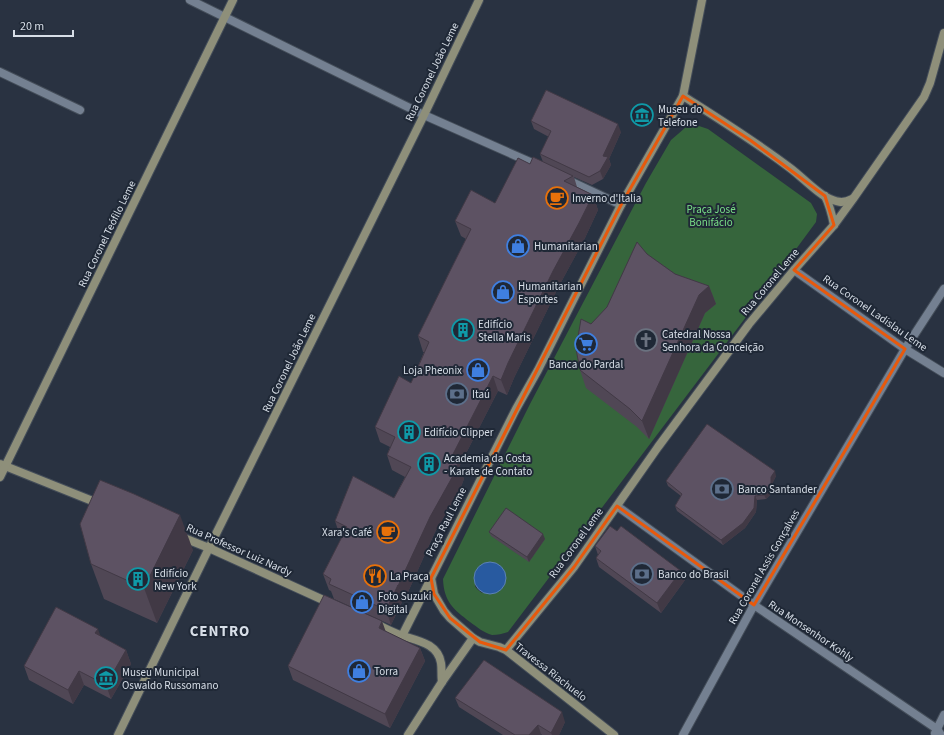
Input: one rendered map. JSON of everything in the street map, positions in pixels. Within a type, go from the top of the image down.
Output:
[{"type":"street","points":[[190,0],[424,115],[549,171]]},
{"type":"street","name":"Rua Coronel Teófilo Leme","points":[[0,477],[3,465],[234,0]]},
{"type":"street","name":"Rua Coronel João Leme","points":[[118,735],[424,115],[478,0]]},
{"type":"street","points":[[563,178],[621,205],[683,96],[702,0]]},
{"type":"street","name":"Rua Coronel Leme","points":[[506,650],[574,568],[658,447],[749,324],[834,225],[853,199],[924,96],[930,83],[944,33]]},
{"type":"street","points":[[0,72],[80,110]]},
{"type":"street","points":[[683,96],[791,168],[825,196],[838,202],[846,203],[853,199]]},
{"type":"street","points":[[825,196],[832,212],[834,225]]},
{"type":"street","name":"Praça Raul Leme","points":[[402,636],[430,578],[516,409],[538,370],[621,205]]},
{"type":"street","name":"Rua Coronel Ladislau Leme","points":[[794,270],[905,349],[944,373]]},
{"type":"street","name":"Rua Coronel Assis Gonçalves","points":[[683,735],[754,605],[905,349],[944,289]]},
{"type":"street","points":[[3,465],[107,507]]},
{"type":"street","name":"Rua Monsenhor Kohly","points":[[617,506],[754,605],[939,732]]},
{"type":"street","name":"Rua Professor Luiz Nardy","points":[[172,534],[209,548],[339,607]]},
{"type":"street","name":"Travessa Riachuelo","points":[[430,578],[434,594],[444,611],[473,638],[480,642],[506,650],[614,735]]},
{"type":"street","points":[[367,620],[402,636],[418,640],[435,650],[441,662],[442,682]]},
{"type":"street","points":[[408,735],[442,682],[473,638]]},
{"type":"street","points":[[939,732],[944,716]]},
{"type":"highlighted area","points":[[683,96],[750,140],[825,196],[834,225],[794,270],[905,349],[754,605],[617,506],[574,567],[506,650],[480,642],[450,618],[434,594],[431,578],[621,205]]},
{"type":"green space","name":"Praça José Bonifácio","points":[[696,125],[708,129],[811,203],[817,214],[816,222],[508,632],[496,635],[489,634],[475,626],[454,609],[445,594],[443,579],[530,404],[646,183],[671,140],[686,127]],"holes":[[[487,563],[502,569],[506,578],[482,593],[475,586],[475,579],[479,567]]]},
{"type":"water","points":[[490,562],[496,563],[503,569],[506,578],[505,584],[499,591],[490,594],[484,593],[477,587],[474,578],[475,572],[481,565]]},
{"type":"building","points":[[546,90],[618,124],[603,156],[608,157],[600,171],[589,177],[540,154],[551,131],[531,121]]},
{"type":"building","points":[[533,157],[573,176],[564,181],[593,195],[553,271],[501,380],[493,376],[450,460],[458,464],[454,474],[430,517],[386,610],[329,584],[331,579],[323,574],[347,527],[335,521],[353,476],[394,498],[411,467],[387,455],[395,437],[375,427],[399,376],[411,383],[429,342],[418,336],[471,229],[455,221],[471,190],[495,203],[518,158],[530,164]]},
{"type":"building","name":"Catedral Nossa Senhora da Conceição","points":[[637,242],[647,254],[675,274],[709,286],[699,295],[642,421],[630,409],[580,370],[576,349],[581,319],[591,324],[607,307]]},
{"type":"building","name":"Banco Santander","points":[[707,424],[775,471],[771,477],[771,488],[764,495],[755,496],[754,508],[743,523],[721,540],[675,506],[682,494],[666,481]]},
{"type":"building","points":[[100,480],[180,515],[144,588],[91,564],[80,524]]},
{"type":"building","points":[[506,508],[543,534],[527,557],[489,532]]},
{"type":"building","name":"Banco do Brasil","points":[[610,526],[617,531],[621,526],[681,571],[657,603],[596,558],[601,551],[595,546]]},
{"type":"building","name":"Torra","points":[[324,595],[382,621],[379,628],[420,648],[385,714],[288,666]]},
{"type":"building","points":[[56,607],[98,629],[95,633],[126,650],[106,685],[79,671],[68,690],[24,666]]},
{"type":"building","points":[[484,660],[562,712],[551,733],[538,725],[529,735],[515,735],[455,698]]},
{"type":"place","name":"Museu do Telefone","points":[[642,115]]},
{"type":"place","name":"Inverno d'Italia","points":[[557,198]]},
{"type":"place","name":"Humanitarian","points":[[518,246]]},
{"type":"place","name":"Humanitarian Esportes","points":[[503,292]]},
{"type":"place","name":"Edifício Stella Maris","points":[[463,330]]},
{"type":"place","name":"Catedral Nossa Senhora da Conceição","points":[[646,340]]},
{"type":"place","name":"Banca do Pardal","points":[[586,344]]},
{"type":"place","name":"Loja Pheonix","points":[[478,370]]},
{"type":"place","name":"Itaú","points":[[457,394]]},
{"type":"place","name":"Edifício Clipper","points":[[409,432]]},
{"type":"place","name":"Academia da Costa - Karate de Contato","points":[[429,464]]},
{"type":"place","name":"Banco Santander","points":[[722,489]]},
{"type":"place","name":"Xara's Café","points":[[388,532]]},
{"type":"place","name":"Banco do Brasil","points":[[642,574]]},
{"type":"place","name":"La Praça","points":[[375,576]]},
{"type":"place","name":"Edifício New York","points":[[138,579]]},
{"type":"place","name":"Foto Suzuki Digital","points":[[362,602]]},
{"type":"place","name":"Torra","points":[[359,671]]},
{"type":"place","name":"Museu Municipal Oswaldo Russomano","points":[[106,678]]},
{"type":"district","name":"CENTRO","points":[[220,631]]}]
